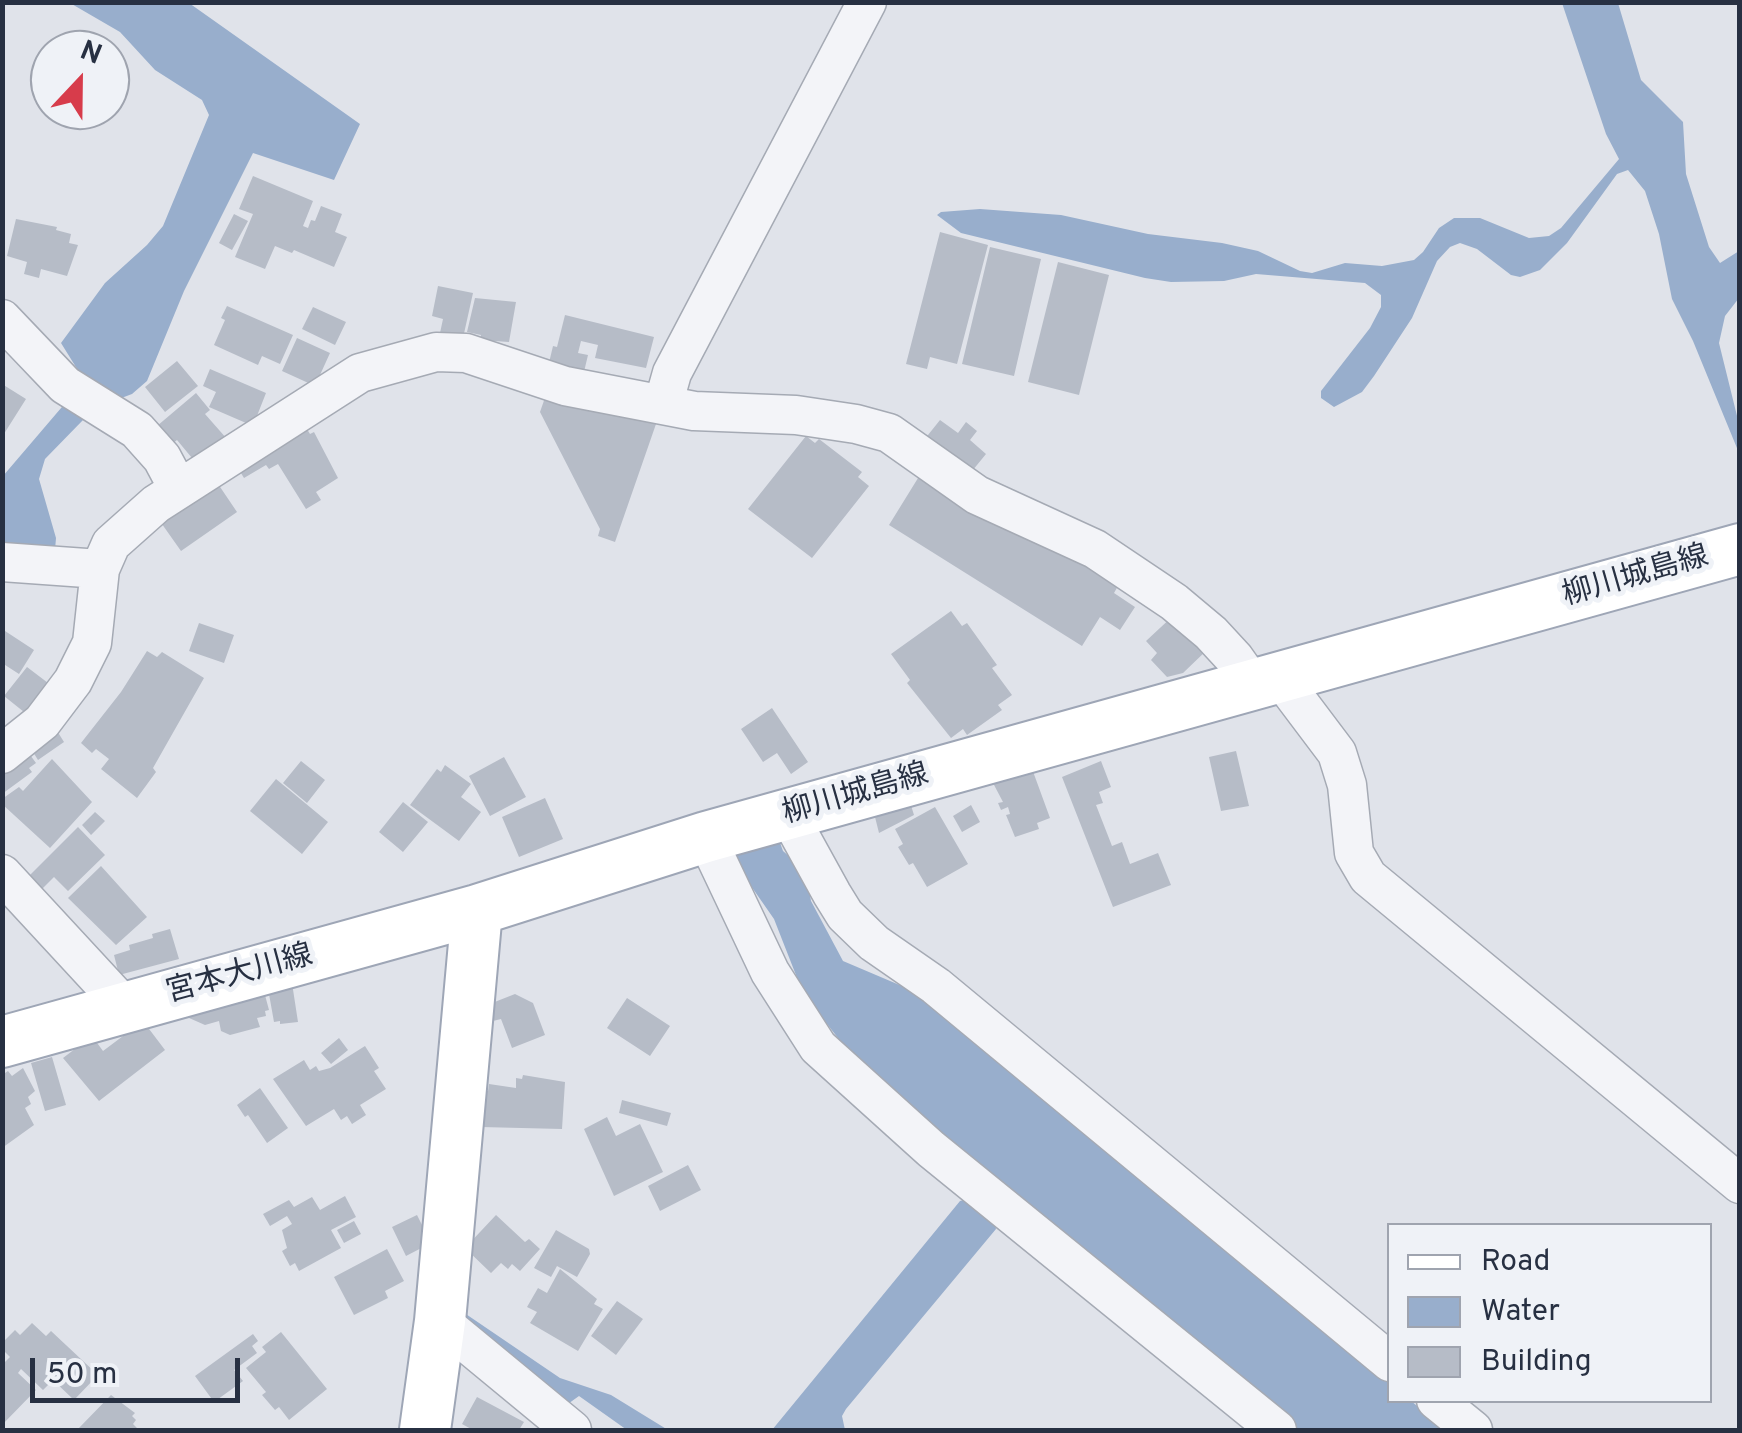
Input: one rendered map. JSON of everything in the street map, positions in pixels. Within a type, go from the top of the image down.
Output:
[{"type":"main road","name":"柳川城島線","points":[[477,910],[710,836],[1740,549]]},
{"type":"main road","name":"宮本大川線","points":[[2,1042],[477,910]]},
{"type":"main road","points":[[426,1430],[440,1321],[477,910]]},
{"type":"street","points":[[663,405],[672,373],[868,2]]},
{"type":"street","points":[[2,318],[66,385],[137,430],[162,458],[178,488]]},
{"type":"street","points":[[2,754],[42,722],[73,681],[92,643],[100,568],[110,544],[178,488],[360,372],[436,352],[466,353],[564,386],[663,405],[796,415],[856,424],[889,433],[977,495],[1095,549],[1174,602],[1235,658],[1266,680],[1337,753],[1347,785],[1354,853],[1368,877],[1740,1184]]},
{"type":"street","points":[[2,562],[100,568]]},
{"type":"street","points":[[789,816],[838,904],[874,943],[936,986],[1387,1360]]},
{"type":"street","points":[[710,836],[770,972],[818,1047],[931,1149],[1277,1430]]},
{"type":"street","points":[[2,874],[126,1008]]},
{"type":"street","points":[[440,1321],[572,1430]]},
{"type":"street","points":[[1440,1403],[1473,1430]]},
{"type":"water","points":[[70,3],[189,3],[360,124],[334,180],[253,153],[184,291],[147,381],[132,394],[87,411],[45,459],[39,479],[56,538],[55,550],[3,547],[3,476],[79,387],[79,372],[61,343],[105,283],[163,226],[209,115],[202,100],[155,70],[130,43],[130,30],[117,30]]},
{"type":"water","points":[[1562,3],[1618,3],[1641,80],[1683,122],[1686,174],[1709,247],[1720,263],[1739,251],[1739,298],[1725,316],[1719,343],[1739,424],[1739,453],[1672,299],[1659,234],[1645,191],[1628,170],[1617,174],[1567,243],[1540,270],[1520,277],[1511,275],[1477,249],[1460,243],[1450,247],[1437,261],[1412,318],[1374,376],[1362,392],[1334,407],[1321,398],[1321,391],[1370,328],[1381,307],[1381,295],[1365,283],[1256,274],[1224,281],[1171,282],[1145,278],[961,233],[937,215],[980,209],[1061,215],[1148,234],[1258,251],[1312,273],[1345,263],[1382,266],[1414,260],[1439,228],[1454,218],[1480,218],[1529,238],[1549,236],[1561,228],[1619,159],[1606,134]]},
{"type":"water","points":[[779,840],[783,851],[806,871],[811,901],[843,961],[916,992],[1387,1381],[1387,1403],[1413,1403],[1447,1430],[1294,1430],[1194,1337],[1187,1344],[1001,1180],[997,1184],[876,1087],[803,993],[774,919],[732,853]]},
{"type":"water","points":[[967,1199],[996,1229],[846,1409],[842,1416],[845,1430],[772,1430],[960,1201]]},
{"type":"water","points":[[457,1308],[560,1378],[611,1395],[668,1430],[627,1430],[579,1396],[565,1406],[453,1316]]},
{"type":"building","points":[[253,176],[313,201],[303,226],[308,228],[311,220],[315,221],[321,206],[342,214],[335,232],[347,237],[334,267],[275,246],[265,269],[235,257],[253,214],[239,209]]},
{"type":"building","points":[[234,214],[248,221],[232,250],[219,243]]},
{"type":"building","points":[[16,219],[57,227],[56,230],[71,234],[69,243],[78,245],[67,276],[41,269],[39,278],[24,274],[27,262],[7,256]]},
{"type":"building","points":[[940,232],[988,245],[957,364],[930,357],[927,369],[906,364]]},
{"type":"building","points":[[990,247],[1041,259],[1014,376],[962,364]]},
{"type":"building","points":[[1058,262],[1109,275],[1079,395],[1028,382]]},
{"type":"building","points":[[438,286],[473,293],[463,338],[440,333],[443,319],[432,316]]},
{"type":"building","points":[[475,298],[516,302],[509,342],[480,340],[481,335],[467,332]]},
{"type":"building","points":[[227,306],[293,335],[280,364],[262,356],[258,365],[214,345]]},
{"type":"building","points":[[313,307],[346,322],[335,345],[302,329]]},
{"type":"building","points":[[565,315],[654,337],[646,368],[595,358],[598,345],[581,341],[578,353],[588,355],[583,376],[548,367]]},
{"type":"building","points":[[297,338],[330,353],[315,386],[282,371]]},
{"type":"building","points":[[177,361],[198,386],[165,412],[145,387]]},
{"type":"building","points":[[210,369],[266,393],[253,426],[209,407],[216,392],[203,386]]},
{"type":"building","points":[[2,384],[26,399],[2,437]]},
{"type":"building","points":[[548,389],[656,424],[615,542],[598,536],[600,529],[540,412]]},
{"type":"building","points":[[196,393],[210,410],[205,414],[227,439],[197,464],[177,440],[172,444],[157,426]]},
{"type":"building","points":[[300,418],[310,434],[314,432],[338,478],[316,492],[321,500],[306,509],[278,464],[269,469],[266,465],[244,478],[233,460]]},
{"type":"building","points":[[940,420],[958,433],[966,422],[977,431],[970,440],[986,454],[968,476],[924,440]]},
{"type":"building","points":[[806,436],[815,443],[819,439],[862,472],[858,477],[869,486],[812,558],[748,509]]},
{"type":"building","points":[[923,470],[1035,542],[1041,533],[1063,555],[1065,552],[1122,579],[1114,593],[1135,607],[1120,630],[1100,617],[1082,646],[889,525]]},
{"type":"building","points":[[214,478],[237,512],[181,551],[157,517]]},
{"type":"building","points":[[951,611],[962,626],[967,623],[997,665],[992,668],[1012,695],[998,705],[1002,710],[967,735],[963,729],[951,738],[907,683],[910,680],[891,654]]},
{"type":"building","points":[[1175,614],[1208,649],[1183,673],[1167,677],[1151,660],[1157,653],[1146,641]]},
{"type":"building","points":[[199,623],[234,635],[224,663],[189,651]]},
{"type":"building","points":[[2,629],[34,650],[19,674],[2,663]]},
{"type":"building","points":[[147,651],[157,657],[162,652],[204,678],[153,768],[156,772],[137,798],[101,769],[109,759],[96,749],[92,753],[81,743]]},
{"type":"building","points":[[27,667],[52,686],[29,716],[4,696]]},
{"type":"building","points":[[772,708],[808,762],[791,774],[777,753],[763,762],[741,729]]},
{"type":"building","points":[[54,726],[64,742],[38,760],[28,744]]},
{"type":"building","points":[[25,748],[36,763],[29,768],[32,772],[2,794],[2,765]]},
{"type":"building","points":[[1236,751],[1249,806],[1221,811],[1209,757]]},
{"type":"building","points":[[504,757],[526,797],[490,816],[469,776]]},
{"type":"building","points":[[52,759],[92,802],[50,848],[2,804],[2,799],[19,787],[23,791]]},
{"type":"building","points":[[301,761],[325,780],[307,803],[283,783]]},
{"type":"building","points":[[1101,761],[1111,787],[1099,792],[1103,803],[1096,805],[1112,846],[1122,842],[1130,864],[1158,853],[1171,885],[1113,907],[1062,777]]},
{"type":"building","points":[[445,765],[471,784],[461,797],[481,812],[459,841],[410,805],[437,769],[441,772]]},
{"type":"building","points":[[1031,766],[1050,818],[1037,823],[1039,829],[1015,837],[1006,815],[1010,814],[1008,807],[1001,810],[998,803],[1003,802],[993,783]]},
{"type":"building","points":[[276,779],[328,822],[302,854],[250,811]]},
{"type":"building","points":[[545,798],[563,839],[519,857],[502,817]]},
{"type":"building","points":[[909,799],[914,815],[879,833],[873,809]]},
{"type":"building","points":[[403,802],[428,822],[403,852],[379,832]]},
{"type":"building","points":[[971,805],[980,822],[962,832],[953,816]]},
{"type":"building","points":[[935,807],[968,864],[927,887],[898,847],[903,844],[895,829]]},
{"type":"building","points":[[95,812],[105,821],[91,835],[82,825]]},
{"type":"building","points":[[78,827],[105,855],[68,891],[54,877],[38,893],[25,880]]},
{"type":"building","points":[[101,866],[147,917],[116,945],[68,898]]},
{"type":"building","points":[[170,929],[179,959],[119,975],[114,955],[130,950],[129,945],[153,938],[152,934]]},
{"type":"building","points":[[292,983],[298,1022],[274,1022],[269,994],[273,993],[272,987]]},
{"type":"building","points":[[262,984],[269,1010],[265,1011],[266,1016],[257,1018],[260,1027],[230,1035],[221,1031],[219,1021],[205,1025],[180,1014]]},
{"type":"building","points":[[515,994],[533,1003],[545,1035],[512,1048],[501,1019],[493,1021],[487,1005]]},
{"type":"building","points":[[627,998],[670,1026],[650,1056],[607,1028]]},
{"type":"building","points":[[143,1021],[165,1050],[99,1101],[63,1058],[92,1036],[103,1051]]},
{"type":"building","points":[[339,1038],[348,1050],[331,1064],[321,1053]]},
{"type":"building","points":[[365,1046],[386,1089],[360,1105],[366,1115],[352,1124],[347,1116],[341,1120],[334,1109],[306,1126],[273,1079],[304,1060],[310,1070],[316,1066],[319,1071],[330,1068]]},
{"type":"building","points":[[52,1057],[66,1105],[45,1111],[31,1063]]},
{"type":"building","points":[[23,1068],[35,1091],[28,1097],[31,1104],[25,1108],[34,1125],[2,1148],[2,1075],[8,1071],[12,1076]]},
{"type":"building","points":[[523,1075],[565,1082],[562,1129],[481,1127],[483,1091],[488,1091],[489,1084],[516,1088],[516,1078],[522,1079]]},
{"type":"building","points":[[260,1088],[288,1128],[267,1143],[237,1105]]},
{"type":"building","points":[[622,1100],[671,1113],[667,1126],[619,1113]]},
{"type":"building","points":[[607,1117],[616,1136],[640,1124],[663,1172],[614,1196],[584,1129]]},
{"type":"building","points":[[688,1165],[701,1190],[660,1211],[648,1186]]},
{"type":"building","points":[[345,1196],[356,1217],[331,1230],[341,1248],[299,1271],[295,1263],[290,1266],[282,1251],[287,1248],[282,1230],[292,1224],[287,1216],[270,1226],[263,1214],[289,1200],[294,1207],[312,1197],[320,1210]]},
{"type":"building","points":[[417,1215],[431,1243],[406,1256],[392,1227]]},
{"type":"building","points":[[496,1215],[525,1242],[529,1239],[540,1249],[520,1271],[512,1264],[508,1269],[501,1263],[491,1273],[465,1248]]},
{"type":"building","points":[[354,1221],[361,1234],[344,1243],[337,1230]]},
{"type":"building","points":[[556,1230],[589,1249],[577,1277],[557,1266],[551,1277],[534,1268]]},
{"type":"building","points":[[387,1249],[404,1281],[385,1291],[388,1298],[354,1315],[334,1277]]},
{"type":"building","points":[[560,1269],[597,1299],[594,1304],[603,1309],[578,1351],[530,1323],[537,1312],[527,1307],[538,1288],[547,1293]]},
{"type":"building","points":[[617,1301],[643,1319],[616,1355],[591,1336]]},
{"type":"building","points":[[32,1323],[46,1336],[51,1331],[98,1375],[74,1400],[53,1380],[43,1390],[21,1369],[18,1373],[36,1390],[2,1425],[2,1365],[10,1357],[2,1343],[15,1330],[20,1335]]},
{"type":"building","points":[[281,1332],[327,1389],[289,1420],[262,1395],[266,1392],[246,1368],[266,1352],[262,1347]]},
{"type":"building","points":[[253,1334],[258,1341],[252,1346],[257,1353],[234,1370],[243,1381],[214,1402],[195,1376]]},
{"type":"building","points":[[111,1395],[135,1413],[133,1424],[139,1430],[79,1430],[78,1429]]},
{"type":"building","points":[[477,1397],[524,1422],[519,1430],[473,1430],[462,1424]]}]
